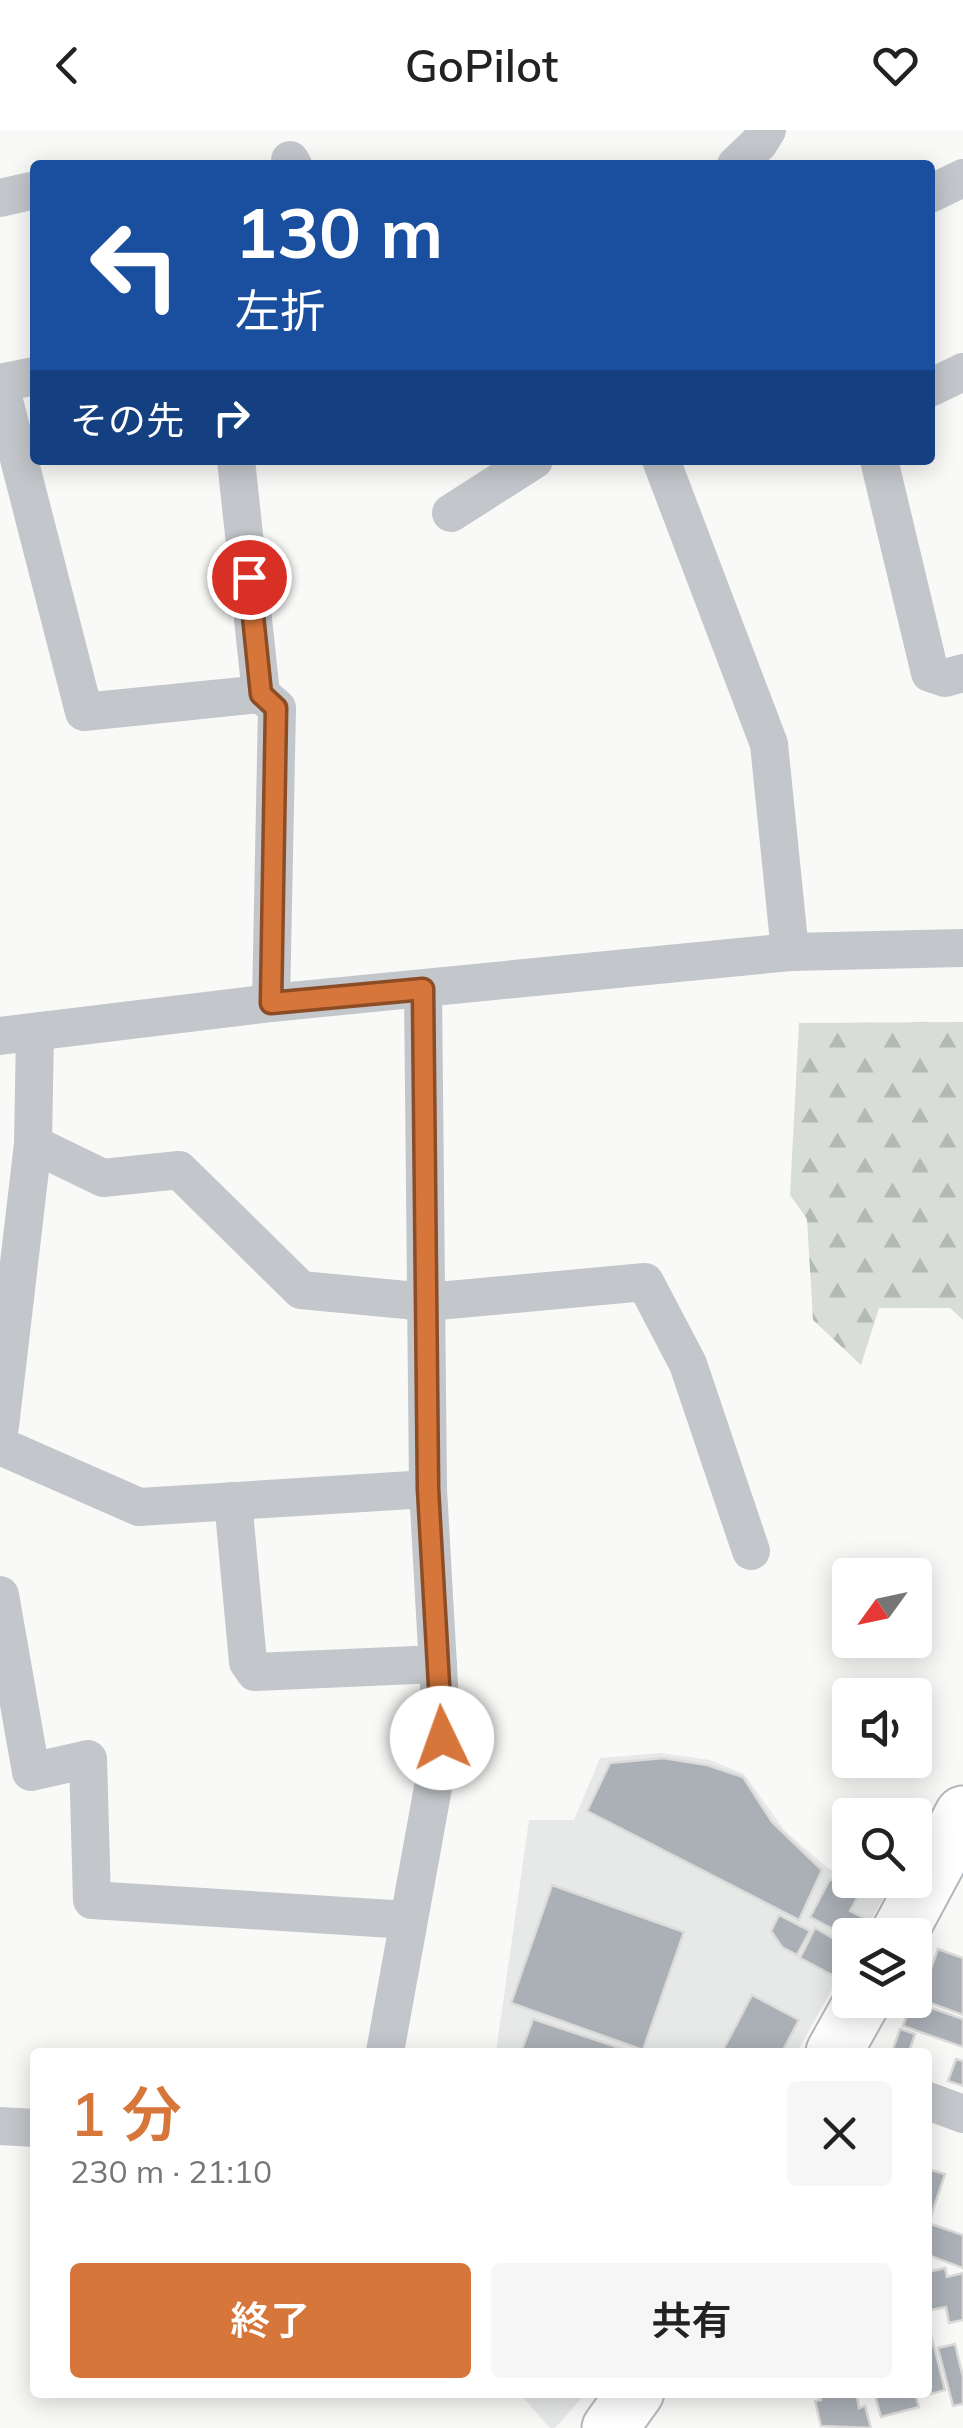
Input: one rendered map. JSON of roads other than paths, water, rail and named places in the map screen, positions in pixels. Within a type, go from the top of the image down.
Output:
[{"type":"main road","points":[[907,1918],[963,1814]]},
{"type":"main road","points":[[836,2048],[853,2018]]},
{"type":"main road","points":[[610,2428],[632,2398]]},
{"type":"street","points":[[741,160],[767,130]]},
{"type":"street","points":[[935,192],[963,178]]},
{"type":"street","points":[[0,198],[30,191]]},
{"type":"street","points":[[935,386],[963,372]]},
{"type":"street","points":[[30,377],[0,384],[84,712],[261,694]]},
{"type":"street","points":[[237,465],[261,694],[276,708],[271,1003]]},
{"type":"street","points":[[451,513],[526,465]]},
{"type":"street","points":[[664,465],[770,744],[790,952]]},
{"type":"street","points":[[879,465],[930,673],[945,678],[963,673]]},
{"type":"street","points":[[0,1426],[33,1144],[17,1034],[271,1003],[790,952],[963,948]]},
{"type":"street","points":[[386,2048],[442,1738],[428,1489],[423,989]]},
{"type":"street","points":[[33,1144],[104,1178],[179,1170],[301,1290],[427,1302],[645,1282],[688,1364],[751,1552]]},
{"type":"street","points":[[0,1446],[139,1507],[428,1489]]},
{"type":"street","points":[[233,1501],[248,1662],[255,1672],[438,1664]]},
{"type":"street","points":[[0,1595],[31,1772],[88,1759],[92,1900],[408,1920]]},
{"type":"street","points":[[932,2102],[963,2114]]},
{"type":"street","points":[[0,2126],[30,2128]]}]
